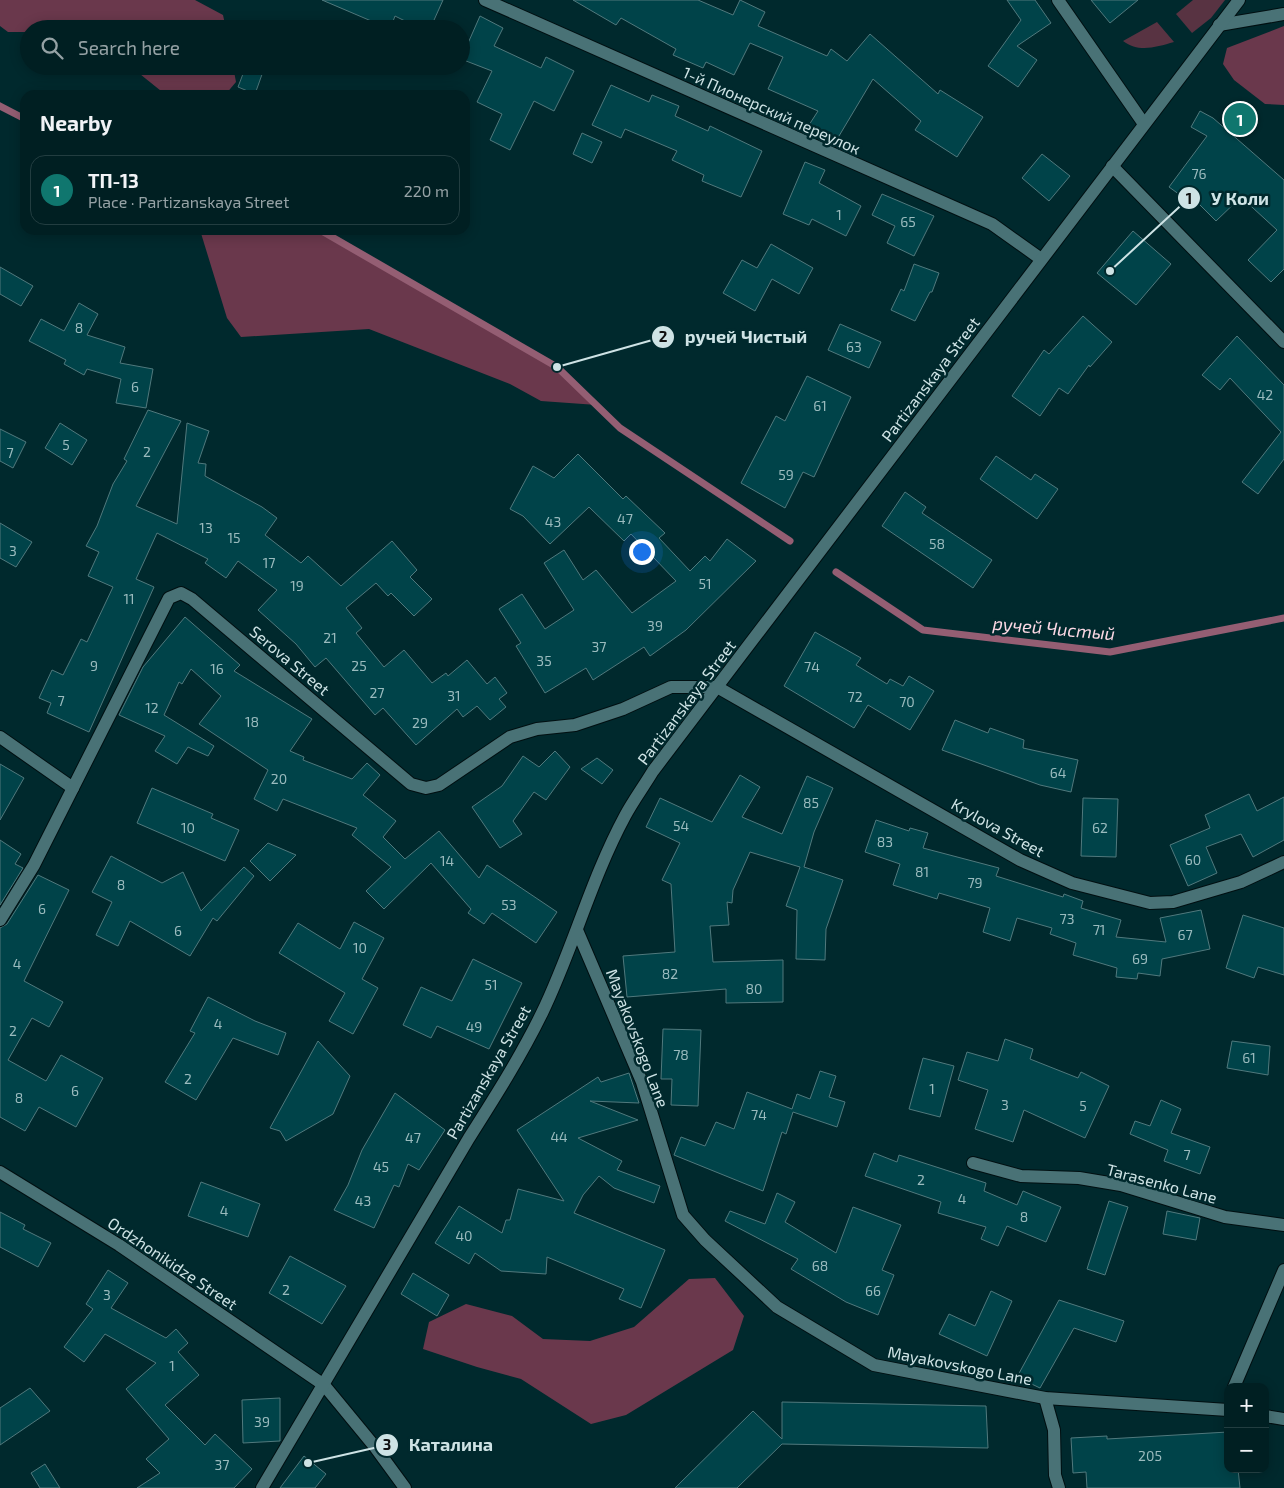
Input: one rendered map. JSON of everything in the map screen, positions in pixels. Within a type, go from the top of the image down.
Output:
[{"type":"street","name":"1-й Пионерский переулок","points":[[485,0],[992,224],[1041,259]]},
{"type":"street","points":[[1058,0],[1144,124]]},
{"type":"street","name":"Partizanskaya Street","points":[[262,1488],[469,1138],[503,1085],[542,1013],[598,874],[625,815],[653,771],[1239,0]]},
{"type":"street","points":[[1219,25],[1284,14]]},
{"type":"street","points":[[1112,166],[1284,342]]},
{"type":"street","name":"Serova Street","points":[[0,920],[15,892],[34,865],[169,598],[180,593],[192,599],[411,784],[426,788],[439,785],[510,737],[537,729],[575,725],[623,709],[671,687],[717,687]]},
{"type":"street","name":"Krylova Street","points":[[717,687],[1020,860],[1072,883],[1150,903],[1173,902],[1241,882],[1284,862]]},
{"type":"street","points":[[0,737],[73,788]]},
{"type":"street","name":"Mayakovskogo Lane","points":[[577,930],[642,1082],[682,1215],[705,1240],[777,1307],[874,1365],[1045,1398],[1224,1408]]},
{"type":"street","name":"Tarasenko Lane","points":[[973,1163],[1020,1176],[1079,1178],[1121,1185],[1225,1217],[1284,1225]]},
{"type":"street","name":"Ordzhonikidze Street","points":[[0,1172],[119,1245],[324,1385],[375,1447],[405,1488]]},
{"type":"street","points":[[1236,1383],[1284,1270]]},
{"type":"street","points":[[1045,1398],[1054,1430],[1055,1475],[1059,1488]]},
{"type":"street","points":[[1269,1416],[1284,1418]]},
{"type":"shaded area","points":[[0,0],[195,0],[223,15],[224,20],[20,20],[20,32],[8,32],[0,26]]},
{"type":"shaded area","points":[[1193,0],[1225,0],[1211,18],[1192,33],[1176,14]]},
{"type":"shaded area","points":[[1157,22],[1174,42],[1141,48],[1129,45],[1123,41]]},
{"type":"shaded area","points":[[1284,26],[1284,105],[1265,104],[1234,80],[1223,64],[1227,48]]},
{"type":"shaded area","points":[[141,75],[235,75],[236,82],[229,90],[160,90]]},
{"type":"shaded area","points":[[202,235],[329,235],[557,367],[597,405],[541,401],[510,384],[369,329],[241,337],[227,318]]},
{"type":"shaded area","points":[[715,1278],[744,1316],[733,1350],[626,1415],[591,1424],[521,1379],[423,1349],[429,1322],[466,1304],[512,1316],[543,1339],[590,1341],[634,1327],[689,1279]]},
{"type":"building","points":[[322,0],[443,0],[434,20],[403,20],[395,16],[393,20],[369,20]]},
{"type":"building","points":[[573,0],[698,0],[733,15],[740,0],[765,12],[758,26],[827,56],[831,49],[847,61],[870,34],[938,94],[940,90],[983,117],[957,157],[915,130],[921,121],[873,79],[836,141],[809,125],[818,111],[768,89],[783,57],[750,43],[734,75],[706,62],[703,68],[673,55],[676,49],[621,18],[616,25]]},
{"type":"building","points":[[1007,0],[1035,0],[1051,23],[1017,46],[1037,60],[1018,87],[988,66],[1021,20]]},
{"type":"building","points":[[1091,0],[1138,0],[1110,23]]},
{"type":"building","points":[[480,16],[503,28],[494,46],[541,68],[546,57],[574,71],[554,111],[534,101],[510,150],[490,140],[502,114],[477,102],[492,71],[470,62],[470,39]]},
{"type":"building","points":[[243,75],[262,75],[256,90],[245,90],[238,87]]},
{"type":"building","points":[[611,85],[649,102],[652,95],[679,106],[675,116],[708,131],[710,126],[762,151],[741,197],[702,181],[704,175],[672,160],[677,151],[625,129],[621,138],[592,125]]},
{"type":"building","points":[[1200,111],[1213,118],[1284,180],[1284,269],[1271,282],[1248,260],[1277,230],[1241,197],[1216,221],[1197,202],[1194,205],[1169,187],[1207,136],[1191,127]]},
{"type":"building","points":[[582,133],[602,142],[592,163],[573,154]]},
{"type":"building","points":[[1042,154],[1070,176],[1049,201],[1022,178]]},
{"type":"building","points":[[805,162],[825,170],[819,183],[861,206],[846,236],[812,219],[809,225],[783,214]]},
{"type":"building","points":[[882,194],[934,216],[914,256],[887,243],[895,226],[872,215]]},
{"type":"building","points":[[1133,231],[1171,264],[1136,305],[1097,273]]},
{"type":"building","points":[[771,244],[813,268],[799,294],[772,279],[755,311],[723,293],[742,260],[757,268]]},
{"type":"building","points":[[914,264],[939,273],[932,292],[930,292],[915,321],[891,310],[901,289],[904,291]]},
{"type":"building","points":[[0,267],[33,286],[21,306],[0,294]]},
{"type":"building","points":[[79,303],[98,314],[87,335],[125,347],[120,363],[153,369],[146,408],[116,403],[121,379],[87,369],[84,375],[64,364],[66,360],[29,341],[41,319],[64,331]]},
{"type":"building","points":[[1083,316],[1112,342],[1090,367],[1089,365],[1068,394],[1059,388],[1040,416],[1012,396],[1044,350],[1049,354]]},
{"type":"building","points":[[840,324],[881,342],[869,368],[828,350]]},
{"type":"building","points":[[1237,336],[1284,385],[1284,459],[1258,494],[1242,482],[1281,432],[1230,378],[1220,390],[1202,375]]},
{"type":"building","points":[[807,376],[851,397],[814,477],[803,472],[785,508],[741,483],[776,416],[785,421]]},
{"type":"building","points":[[148,410],[181,421],[136,506],[177,524],[187,423],[209,431],[198,463],[206,464],[205,476],[262,507],[277,518],[265,535],[301,563],[308,556],[341,586],[392,541],[417,570],[410,577],[432,599],[414,616],[391,593],[388,596],[376,583],[346,608],[362,628],[356,633],[384,667],[404,650],[432,683],[446,673],[448,676],[467,660],[487,684],[495,677],[507,693],[499,699],[506,707],[490,720],[477,706],[463,717],[457,709],[416,745],[383,708],[375,715],[326,658],[315,667],[296,644],[258,610],[277,590],[238,561],[226,578],[205,563],[208,559],[157,533],[136,579],[154,587],[89,732],[47,713],[51,703],[39,698],[52,670],[63,675],[81,639],[87,642],[113,587],[88,576],[99,552],[86,546],[97,526],[113,484],[127,461],[124,459]]},
{"type":"building","points":[[60,423],[87,440],[72,465],[45,448]]},
{"type":"building","points":[[0,429],[26,442],[13,468],[0,461]]},
{"type":"building","points":[[578,454],[623,499],[626,496],[665,533],[659,538],[690,571],[705,556],[710,561],[727,539],[756,561],[686,630],[650,656],[644,647],[593,680],[586,668],[545,693],[516,646],[521,643],[499,609],[522,594],[545,629],[574,610],[544,563],[564,550],[583,580],[596,570],[632,613],[676,581],[631,534],[624,541],[589,507],[550,544],[523,516],[510,509],[533,466],[554,478]]},
{"type":"building","points":[[996,456],[1031,480],[1035,474],[1058,489],[1037,519],[980,479]]},
{"type":"building","points":[[905,492],[926,507],[922,513],[992,560],[973,588],[882,526]]},
{"type":"building","points":[[0,523],[32,542],[16,567],[0,558]]},
{"type":"building","points":[[185,617],[240,665],[234,671],[312,719],[290,751],[304,757],[303,760],[352,779],[367,763],[380,775],[363,795],[396,821],[383,837],[405,859],[439,831],[479,878],[487,865],[557,912],[536,943],[492,913],[484,924],[468,913],[471,909],[431,863],[384,909],[366,891],[391,867],[352,835],[357,828],[283,799],[277,811],[254,799],[268,770],[199,724],[221,696],[191,669],[182,684],[179,682],[164,715],[214,746],[208,756],[188,747],[177,764],[155,751],[165,736],[119,715],[143,667]]},
{"type":"building","points":[[815,632],[861,658],[856,665],[887,684],[890,679],[903,686],[909,676],[934,691],[910,730],[868,705],[854,728],[784,686]]},
{"type":"building","points":[[955,720],[988,733],[990,728],[1024,740],[1023,748],[1078,760],[1071,792],[1040,785],[942,750]]},
{"type":"building","points":[[555,751],[570,767],[546,800],[534,792],[513,821],[522,834],[500,848],[472,807],[502,786],[523,756],[539,767]]},
{"type":"building","points":[[597,758],[613,770],[602,784],[581,769]]},
{"type":"building","points":[[0,764],[24,778],[0,820]]},
{"type":"building","points":[[740,775],[760,787],[742,817],[782,834],[807,776],[833,788],[814,832],[804,867],[843,880],[826,929],[825,960],[796,959],[797,910],[786,906],[800,867],[750,852],[733,890],[732,903],[727,902],[729,925],[710,926],[713,962],[783,960],[783,1002],[726,1003],[726,989],[627,997],[623,956],[675,952],[671,884],[662,880],[680,843],[646,827],[660,798],[712,822]]},
{"type":"building","points":[[152,788],[213,814],[211,818],[239,830],[225,861],[137,823]]},
{"type":"building","points":[[1249,794],[1257,811],[1284,797],[1284,840],[1253,857],[1241,834],[1206,847],[1217,873],[1188,886],[1170,845],[1210,828],[1205,815]]},
{"type":"building","points":[[1083,798],[1118,799],[1116,857],[1081,856]]},
{"type":"building","points":[[876,820],[909,831],[910,828],[928,833],[923,848],[999,868],[996,876],[1063,897],[1064,894],[1083,901],[1081,908],[1121,920],[1116,937],[1166,942],[1160,918],[1201,910],[1210,949],[1162,959],[1160,976],[1138,973],[1137,979],[1116,977],[1117,968],[1073,955],[1076,943],[1050,934],[1052,928],[1017,918],[1010,941],[983,932],[990,908],[939,893],[937,899],[893,885],[900,864],[865,852]]},
{"type":"building","points":[[0,840],[21,854],[15,864],[23,868],[0,905]]},
{"type":"building","points":[[268,843],[296,855],[270,881],[250,861]]},
{"type":"building","points":[[111,856],[162,883],[183,872],[201,911],[244,867],[254,876],[217,921],[213,918],[190,956],[130,921],[118,946],[96,935],[112,902],[92,892]]},
{"type":"building","points":[[38,875],[69,890],[24,981],[63,1002],[49,1027],[32,1018],[8,1060],[46,1081],[61,1055],[103,1078],[76,1127],[39,1107],[25,1131],[0,1117],[0,928],[7,924]]},
{"type":"building","points":[[1243,915],[1284,928],[1284,975],[1258,967],[1254,978],[1226,968]]},
{"type":"building","points":[[354,922],[384,938],[362,979],[378,988],[353,1034],[329,1021],[345,993],[279,953],[298,923],[340,949]]},
{"type":"building","points":[[473,959],[522,983],[489,1049],[437,1026],[431,1038],[403,1025],[421,987],[452,1001]]},
{"type":"building","points":[[208,997],[255,1021],[286,1033],[278,1055],[233,1038],[196,1100],[165,1082],[195,1033],[190,1031]]},
{"type":"building","points":[[663,1029],[701,1030],[698,1106],[671,1105],[672,1079],[661,1079]]},
{"type":"building","points":[[1005,1039],[1033,1049],[1030,1059],[1078,1078],[1081,1072],[1109,1086],[1085,1138],[1024,1110],[1013,1142],[975,1129],[988,1090],[958,1080],[967,1052],[998,1061]]},
{"type":"building","points":[[318,1041],[350,1076],[333,1114],[286,1141],[280,1131],[270,1128]]},
{"type":"building","points":[[1232,1041],[1270,1046],[1268,1075],[1227,1068]]},
{"type":"building","points":[[923,1058],[954,1066],[940,1117],[909,1109]]},
{"type":"building","points":[[820,1071],[836,1076],[829,1097],[845,1102],[837,1127],[793,1112],[786,1134],[782,1132],[763,1191],[674,1155],[681,1137],[705,1146],[716,1122],[734,1129],[747,1092],[792,1109],[797,1094],[810,1099]]},
{"type":"building","points":[[629,1073],[639,1103],[590,1101],[638,1120],[578,1138],[622,1161],[617,1170],[660,1186],[654,1203],[614,1188],[599,1176],[583,1195],[574,1213],[665,1250],[641,1308],[619,1299],[624,1289],[547,1257],[546,1274],[501,1271],[475,1253],[469,1264],[435,1243],[459,1206],[502,1233],[506,1220],[510,1220],[518,1189],[564,1201],[517,1130],[598,1077],[601,1082]]},
{"type":"building","points":[[395,1093],[445,1130],[419,1170],[408,1164],[399,1187],[394,1185],[374,1228],[334,1210],[348,1185],[362,1150]]},
{"type":"building","points":[[1161,1100],[1181,1109],[1171,1133],[1210,1147],[1200,1174],[1164,1161],[1168,1150],[1130,1134],[1135,1121],[1150,1126]]},
{"type":"building","points":[[874,1153],[897,1162],[899,1155],[986,1183],[984,1191],[1017,1205],[1023,1191],[1061,1207],[1046,1242],[1007,1226],[998,1246],[981,1239],[986,1227],[938,1213],[941,1202],[865,1176]]},
{"type":"building","points":[[201,1182],[260,1204],[248,1237],[188,1216]]},
{"type":"building","points":[[777,1193],[795,1202],[785,1222],[836,1253],[853,1207],[901,1225],[882,1270],[894,1275],[878,1315],[846,1302],[791,1269],[798,1259],[725,1221],[730,1211],[765,1224]]},
{"type":"building","points":[[1109,1201],[1128,1207],[1105,1275],[1087,1269]]},
{"type":"building","points":[[1167,1211],[1200,1218],[1196,1240],[1163,1234]]},
{"type":"building","points":[[0,1212],[25,1225],[23,1229],[51,1243],[38,1267],[0,1247]]},
{"type":"building","points":[[290,1256],[346,1286],[322,1324],[269,1293]]},
{"type":"building","points":[[108,1270],[128,1283],[111,1308],[166,1338],[176,1329],[188,1343],[178,1352],[199,1375],[165,1405],[205,1445],[215,1434],[252,1469],[234,1488],[137,1488],[160,1473],[146,1459],[169,1439],[126,1389],[156,1363],[105,1334],[84,1362],[64,1347],[93,1309],[86,1304]]},
{"type":"building","points":[[413,1273],[449,1295],[437,1316],[401,1294]]},
{"type":"building","points":[[991,1291],[1012,1301],[987,1356],[939,1334],[949,1314],[975,1326]]},
{"type":"building","points":[[1059,1300],[1124,1321],[1116,1342],[1074,1328],[1040,1388],[1017,1377]]},
{"type":"building","points":[[30,1388],[50,1411],[0,1445],[0,1408]]},
{"type":"building","points":[[280,1398],[280,1441],[243,1443],[242,1400]]},
{"type":"building","points":[[782,1402],[986,1406],[988,1448],[782,1444],[737,1488],[675,1488],[753,1411],[782,1439]]},
{"type":"building","points":[[1224,1432],[1224,1473],[1238,1473],[1240,1488],[1087,1488],[1086,1472],[1073,1473],[1071,1438],[1107,1436],[1107,1439]]},
{"type":"building","points":[[304,1456],[326,1474],[315,1488],[280,1488]]},
{"type":"building","points":[[45,1464],[60,1488],[40,1488],[31,1473]]},
{"type":"waterway","name":"ручей Чистый","points":[[0,106],[20,116]]},
{"type":"waterway","name":"ручей Чистый","points":[[329,235],[557,367],[620,428],[790,541]]},
{"type":"waterway","name":"ручей Чистый","points":[[836,572],[923,630],[1110,652],[1284,618]]},
{"type":"place","name":"ТП-13","points":[[1240,119]]},
{"type":"place","name":"У Коли","points":[[1110,271]]},
{"type":"place","name":"ручей Чистый","points":[[557,367]]},
{"type":"place","name":"Каталина","points":[[308,1463]]}]
